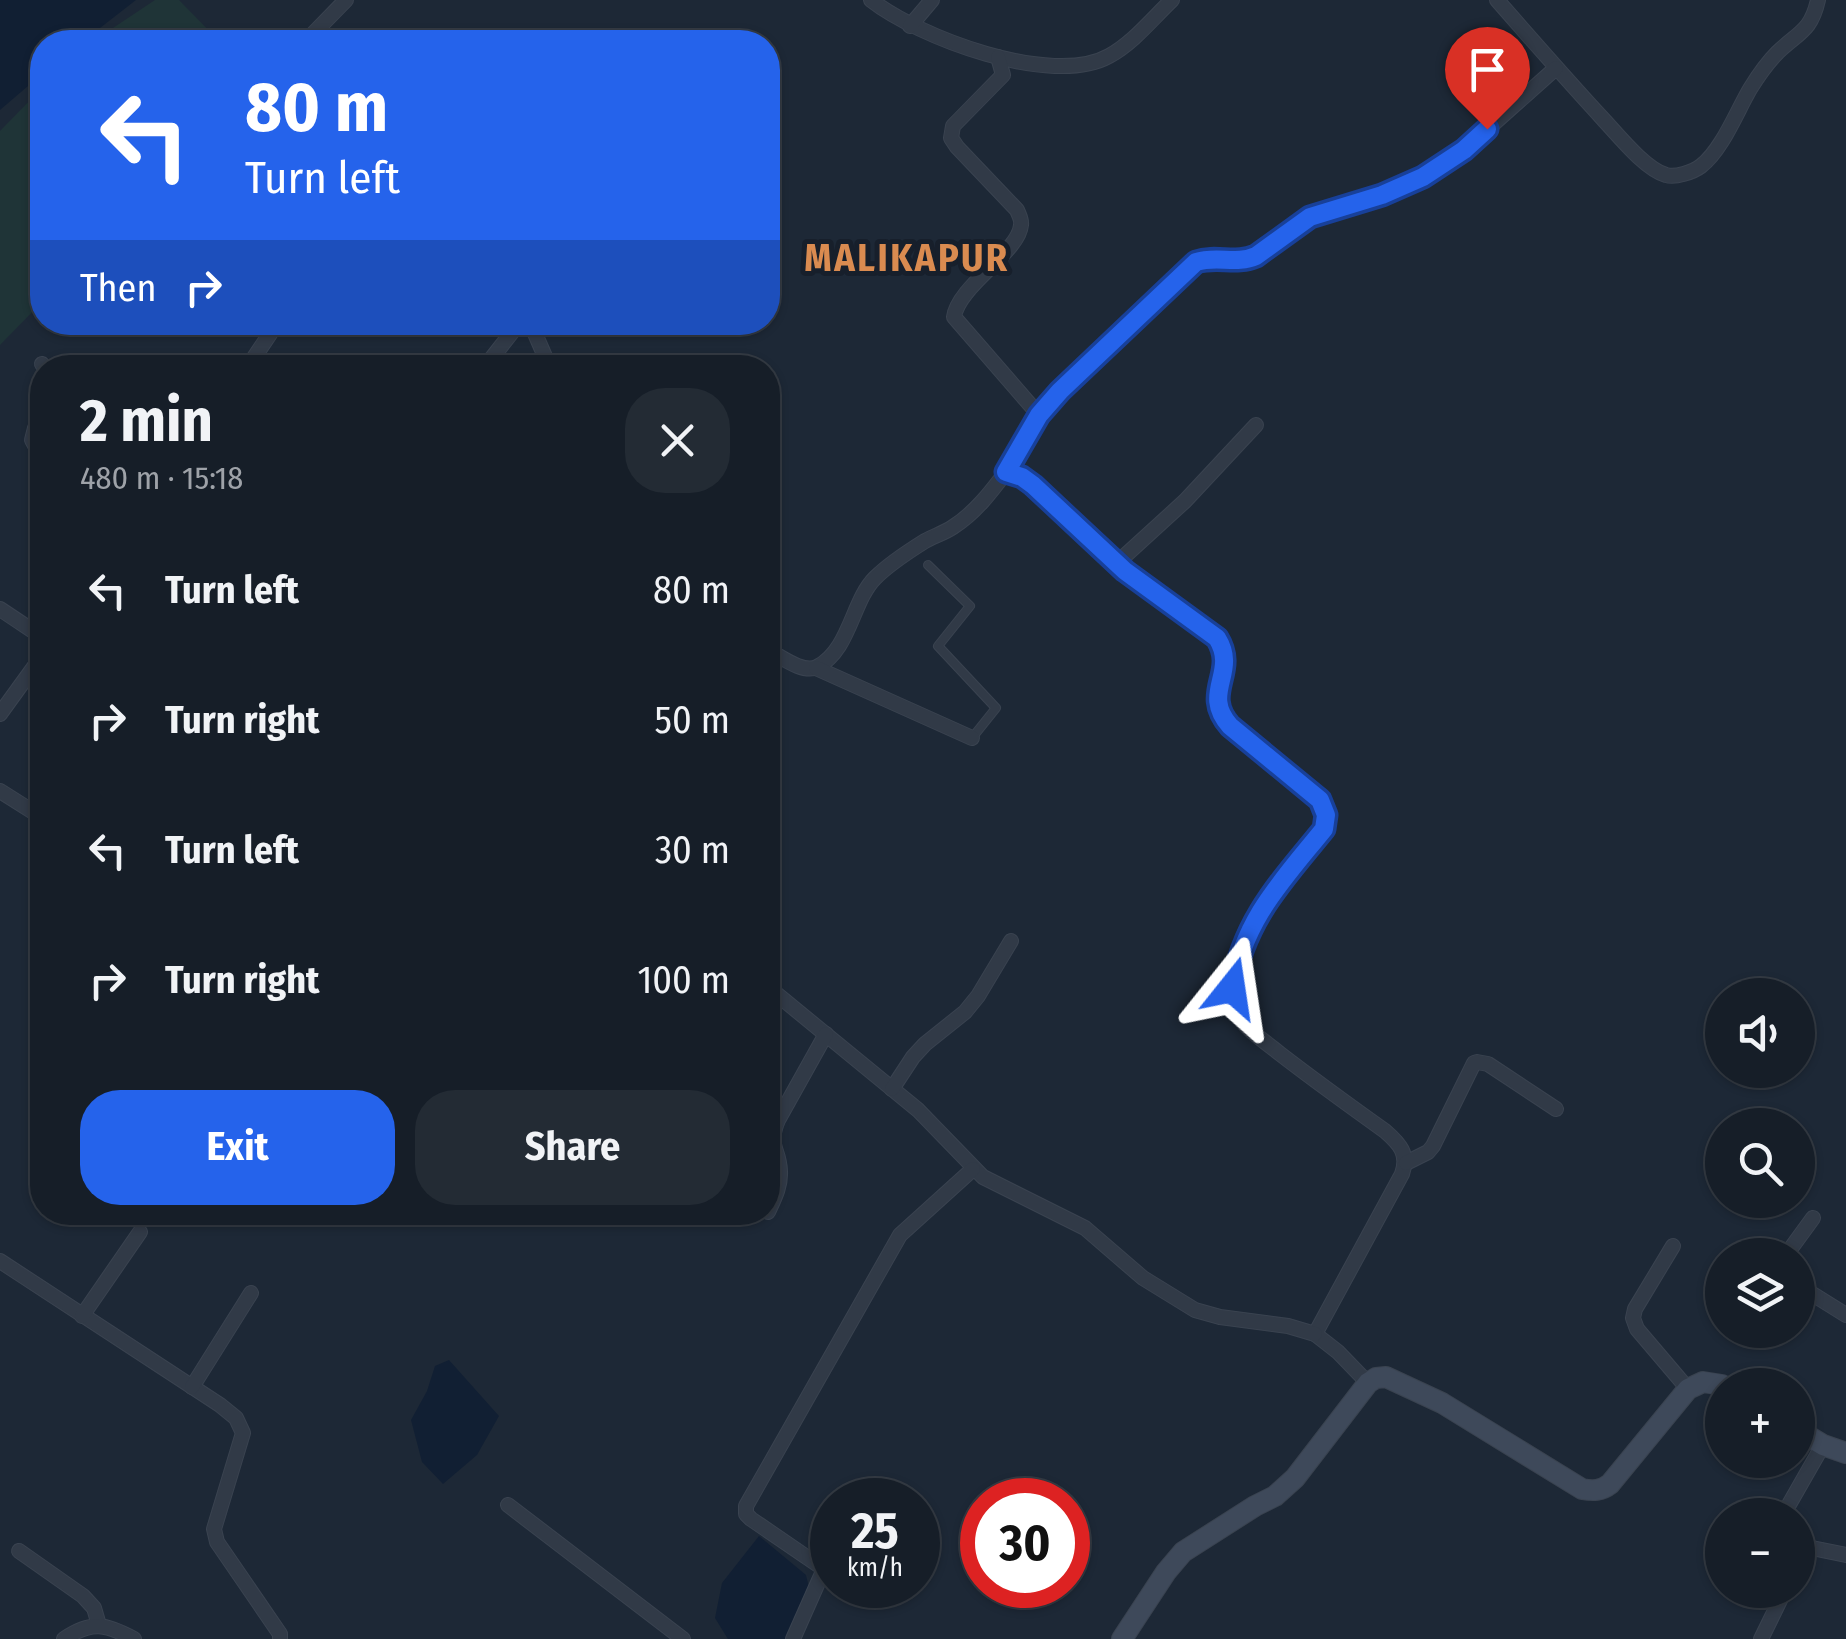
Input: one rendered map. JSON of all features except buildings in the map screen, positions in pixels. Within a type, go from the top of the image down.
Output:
[{"type":"street","points":[[314,30],[346,0]]},
{"type":"street","points":[[871,0],[925,33],[998,58],[1063,65],[1108,57],[1172,0]]},
{"type":"street","points":[[910,26],[932,0]]},
{"type":"street","points":[[1496,0],[1629,147],[1668,176],[1701,166],[1718,147],[1760,73],[1807,28],[1818,0]]},
{"type":"street","points":[[998,58],[1003,75],[953,126],[951,138],[1017,210],[1022,222],[1020,231],[959,302],[954,317],[1039,415]]},
{"type":"street","points":[[780,656],[809,669],[829,658],[878,575],[974,510],[1006,472],[1039,415],[1060,391],[1196,262],[1212,258],[1248,260],[1310,217],[1382,195],[1423,177],[1464,150],[1556,68]]},
{"type":"street","points":[[494,355],[510,335]]},
{"type":"street","points":[[1117,564],[1186,500],[1256,425]]},
{"type":"street","points":[[1006,472],[1033,485],[1117,564],[1217,638],[1224,656],[1218,694],[1220,714],[1320,800],[1326,815],[1324,829],[1251,926],[1232,988],[1238,1015],[1252,1032],[1397,1141],[1405,1154],[1406,1162],[1315,1334]]},
{"type":"street","points":[[0,610],[30,630]]},
{"type":"street","points":[[816,668],[972,738]]},
{"type":"street","points":[[0,714],[30,673]]},
{"type":"street","points":[[0,791],[30,809]]},
{"type":"street","points":[[892,1089],[913,1058],[978,996],[1011,941]]},
{"type":"street","points":[[780,997],[918,1110],[982,1177],[1085,1228],[1143,1278],[1194,1310],[1315,1334],[1368,1383]]},
{"type":"street","points":[[780,1116],[826,1034]]},
{"type":"street","points":[[1406,1162],[1433,1146],[1474,1063],[1488,1064],[1556,1109]]},
{"type":"street","points":[[810,1559],[751,1520],[746,1506],[900,1235],[972,1169]]},
{"type":"street","points":[[1798,1238],[1813,1218]]},
{"type":"street","points":[[82,1316],[140,1232]]},
{"type":"street","points":[[1674,1246],[1633,1318],[1637,1329],[1688,1389]]},
{"type":"street","points":[[0,1262],[236,1418],[243,1433],[214,1529],[217,1542],[280,1639]]},
{"type":"street","points":[[192,1387],[251,1292]]},
{"type":"street","points":[[1815,1296],[1846,1315]]},
{"type":"street","points":[[1122,1639],[1182,1552],[1275,1496],[1295,1478],[1368,1383],[1376,1378],[1401,1383],[1582,1489],[1597,1490],[1610,1484],[1688,1389],[1705,1382]]},
{"type":"street","points":[[1815,1440],[1846,1453]]},
{"type":"street","points":[[1793,1498],[1823,1445]]},
{"type":"street","points":[[508,1506],[683,1639]]},
{"type":"street","points":[[1815,1547],[1846,1556]]},
{"type":"street","points":[[19,1551],[83,1596],[94,1608],[99,1625]]},
{"type":"street","points":[[794,1639],[810,1601]]},
{"type":"street","points":[[1761,1639],[1776,1608]]},
{"type":"street","points":[[64,1639],[99,1625],[134,1639]]},
{"type":"lane","points":[[928,564],[970,606],[938,646],[996,708],[972,738]]},
{"type":"green space","points":[[155,0],[179,0],[208,30],[110,30]]},
{"type":"green space","points":[[30,100],[30,314],[0,345],[0,131]]},
{"type":"water","points":[[0,0],[136,0],[97,30],[30,30],[30,84],[0,110]]},
{"type":"water","points":[[449,1360],[499,1416],[477,1455],[443,1484],[422,1462],[411,1420],[435,1366]]},
{"type":"water","points":[[759,1536],[806,1575],[810,1598],[787,1639],[728,1639],[715,1618],[722,1583]]},
{"type":"district","name":"MALIKAPUR","points":[[907,258]]},
{"type":"route","points":[[1232,988],[1251,926],[1324,829],[1326,815],[1320,800],[1220,714],[1218,694],[1224,656],[1217,638],[1125,571],[1033,485],[1006,472],[1039,415],[1060,391],[1196,262],[1212,258],[1248,260],[1310,217],[1382,195],[1423,177],[1487,129]]}]
